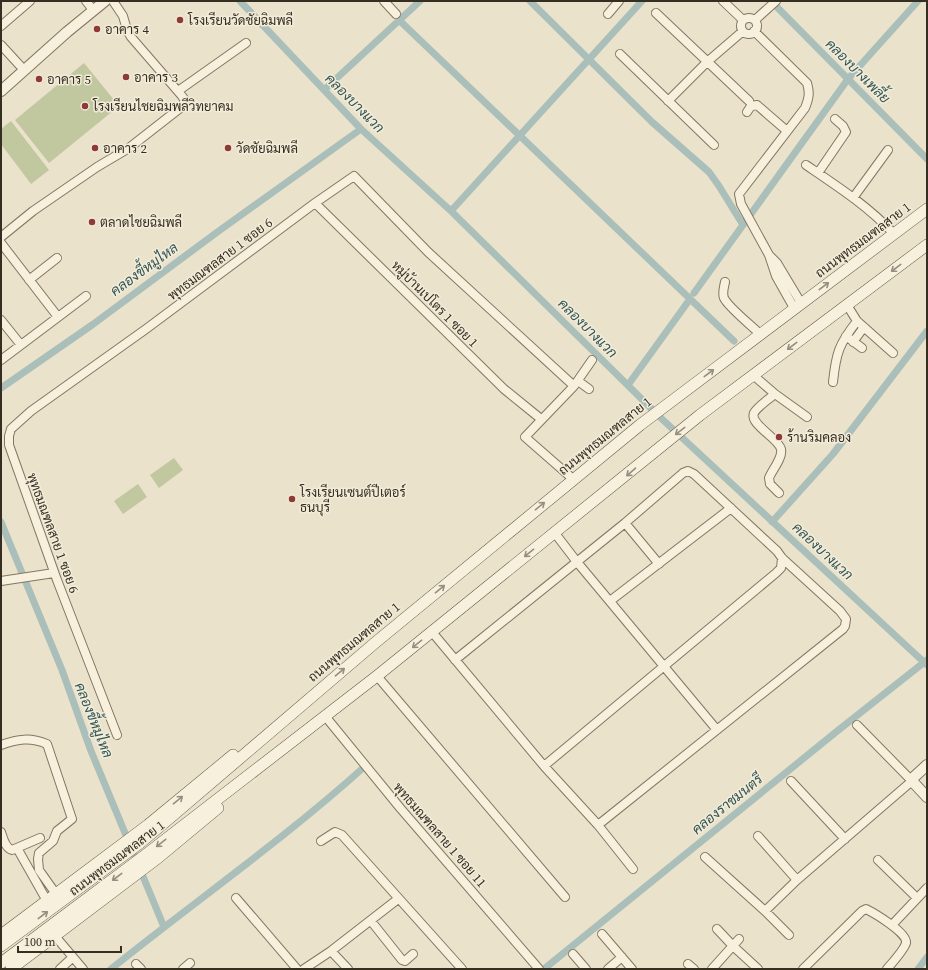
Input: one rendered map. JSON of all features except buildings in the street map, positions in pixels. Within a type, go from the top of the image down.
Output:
[{"type":"main road","name":"ถนนพุทธมณฑลสาย 1","points":[[1,946],[140,842],[428,598],[640,425],[927,209]]},
{"type":"main road","name":"ถนนพุทธมณฑลสาย 1","points":[[1,964],[153,855],[283,756],[325,716],[432,632],[554,532],[624,478],[660,446],[927,245]]},
{"type":"main road","name":"ถนนพุทธมณฑลสาย 1","points":[[4,934],[148,825],[262,732],[310,698]]},
{"type":"main road","name":"ถนนพุทธมณฑลสาย 1","points":[[11,969],[119,887],[153,855]]},
{"type":"main road","points":[[4,969],[25,958]]},
{"type":"street","points":[[1,26],[30,1]]},
{"type":"street","points":[[86,1],[93,10]]},
{"type":"street","points":[[1,91],[105,1]]},
{"type":"street","points":[[1,237],[33,211],[97,167],[129,148],[178,110],[185,102],[178,91],[131,37],[127,30],[123,16],[113,1]]},
{"type":"street","points":[[384,1],[396,14]]},
{"type":"street","points":[[608,14],[619,1]]},
{"type":"street","points":[[723,1],[743,20]]},
{"type":"street","points":[[755,20],[772,4]]},
{"type":"street","points":[[656,13],[749,101]]},
{"type":"street","points":[[743,20],[749,18],[755,20]]},
{"type":"street","points":[[743,20],[741,26],[743,31]]},
{"type":"street","points":[[743,31],[747,33],[754,31],[757,26],[755,20]]},
{"type":"street","points":[[668,101],[707,62],[743,31]]},
{"type":"street","points":[[754,31],[807,83],[810,92],[805,108],[739,194],[741,204],[769,255],[776,276],[798,306]]},
{"type":"street","points":[[178,91],[246,43]]},
{"type":"street","points":[[1,45],[24,70]]},
{"type":"street","points":[[620,54],[714,145]]},
{"type":"street","points":[[747,112],[751,106],[758,105],[787,131]]},
{"type":"street","points":[[818,173],[846,132],[843,126],[835,119]]},
{"type":"street","points":[[854,198],[888,150]]},
{"type":"street","points":[[806,165],[854,198],[878,217],[894,234]]},
{"type":"street","name":"พุทธมณฑลสาย 1 ซอย 6","points":[[117,735],[54,573],[9,445],[11,429],[31,411],[146,329],[315,203],[354,176],[428,252],[576,383]]},
{"type":"street","name":"หมู่บ้านเปโตร 1 ซอย 1","points":[[315,203],[504,389],[541,419]]},
{"type":"street","points":[[1,243],[58,317]]},
{"type":"street","points":[[29,280],[57,258]]},
{"type":"street","points":[[725,282],[723,292],[724,299],[760,334]]},
{"type":"street","points":[[1,360],[86,296]]},
{"type":"street","points":[[847,305],[857,321],[893,353]]},
{"type":"street","points":[[1,320],[21,345]]},
{"type":"street","points":[[833,382],[836,355],[846,336],[857,321]]},
{"type":"street","points":[[853,342],[864,327]]},
{"type":"street","points":[[846,336],[862,348]]},
{"type":"street","points":[[573,479],[525,438],[576,383],[592,360]]},
{"type":"street","points":[[753,375],[775,394],[807,417]]},
{"type":"street","points":[[576,383],[589,389]]},
{"type":"street","points":[[775,394],[754,411],[753,416],[755,422],[781,448],[781,455],[769,478],[770,484],[778,493]]},
{"type":"street","points":[[455,660],[577,562],[683,473],[688,471],[694,474],[731,508],[777,551],[782,558],[840,611],[846,619],[843,629],[598,825]]},
{"type":"street","points":[[610,601],[731,508]]},
{"type":"street","points":[[624,523],[659,564]]},
{"type":"street","points":[[554,532],[577,562],[717,730]]},
{"type":"street","points":[[544,766],[776,573],[781,568],[782,558]]},
{"type":"street","points":[[3,581],[54,573]]},
{"type":"street","points":[[432,632],[544,766],[598,825],[633,869]]},
{"type":"street","points":[[377,676],[565,897]]},
{"type":"street","name":"พุทธมณฑลสาย 1 ซอย 11","points":[[325,716],[401,809],[539,969]]},
{"type":"street","points":[[857,725],[927,797]]},
{"type":"street","points":[[1,745],[18,739],[32,740],[47,744],[72,818],[57,830],[53,841],[39,853],[39,870],[56,894]]},
{"type":"street","points":[[765,911],[797,880],[912,781],[914,776],[927,765]]},
{"type":"street","points":[[791,781],[844,840]]},
{"type":"street","points":[[1,832],[9,849],[12,850],[40,838]]},
{"type":"street","points":[[321,841],[335,832],[342,835],[462,969]]},
{"type":"street","points":[[758,836],[797,880]]},
{"type":"street","points":[[17,848],[47,901]]},
{"type":"street","points":[[705,857],[765,911],[789,935]]},
{"type":"street","points":[[878,860],[917,898]]},
{"type":"street","points":[[892,926],[927,888]]},
{"type":"street","points":[[236,898],[297,969]]},
{"type":"street","points":[[304,969],[331,951],[398,899]]},
{"type":"street","points":[[803,969],[862,911],[866,909],[892,926],[906,938],[904,948],[887,969]]},
{"type":"street","points":[[371,921],[402,960],[404,961],[413,954]]},
{"type":"street","points":[[717,929],[758,969]]},
{"type":"street","points":[[602,934],[632,969]]},
{"type":"street","points":[[55,936],[72,958],[83,969]]},
{"type":"street","points":[[712,969],[739,939]]},
{"type":"street","points":[[331,951],[348,969]]},
{"type":"street","points":[[573,954],[586,969]]},
{"type":"street","points":[[608,969],[622,957]]},
{"type":"street","points":[[63,968],[72,958]]},
{"type":"street","points":[[183,969],[190,963]]},
{"type":"green space","points":[[84,63],[119,106],[49,163],[15,120]]},
{"type":"green space","points":[[11,121],[49,170],[31,184],[1,144],[1,129]]},
{"type":"green space","points":[[174,458],[183,470],[159,488],[150,475]]},
{"type":"green space","points":[[138,484],[147,497],[123,514],[114,501]]},
{"type":"waterway","name":"คลองบางแวก","points":[[240,1],[361,129],[451,211],[663,420],[927,665]]},
{"type":"waterway","points":[[324,90],[420,1]]},
{"type":"waterway","points":[[530,1],[652,122],[709,172],[743,225]]},
{"type":"waterway","points":[[451,211],[642,1]]},
{"type":"waterway","name":"คลองบางเพลี้ย","points":[[771,1],[927,159]]},
{"type":"waterway","points":[[694,293],[848,79],[918,1]]},
{"type":"waterway","points":[[399,20],[734,341]]},
{"type":"waterway","name":"คลองขี้หมูไหล","points":[[1,388],[92,325],[216,233],[361,129]]},
{"type":"waterway","points":[[628,385],[690,299]]},
{"type":"waterway","points":[[772,522],[833,454],[927,331]]},
{"type":"waterway","name":"คลองขี้หมูไหล","points":[[1,522],[62,670],[91,751],[164,927]]},
{"type":"waterway","name":"คลองราชมนตรี","points":[[544,969],[927,660]]},
{"type":"waterway","points":[[111,969],[270,846],[333,795],[363,768]]},
{"type":"waterway","points":[[918,969],[927,957]]},
{"type":"place","name":"โรงเรียนวัดชัยฉิมพลี","points":[[180,20]]},
{"type":"place","name":"อาคาร 4","points":[[97,29]]},
{"type":"place","name":"อาคาร 3","points":[[126,77]]},
{"type":"place","name":"อาคาร 5","points":[[39,79]]},
{"type":"place","name":"โรงเรียนไชยฉิมพลีวิทยาคม","points":[[85,106]]},
{"type":"place","name":"อาคาร 2","points":[[95,148]]},
{"type":"place","name":"วัดชัยฉิมพลี","points":[[228,148]]},
{"type":"place","name":"ตลาดไชยฉิมพลี","points":[[92,222]]},
{"type":"place","name":"ร้านริมคลอง","points":[[779,437]]},
{"type":"place","name":"โรงเรียนเซนต์ปีเตอร์ ธนบุรี","points":[[292,499]]}]
